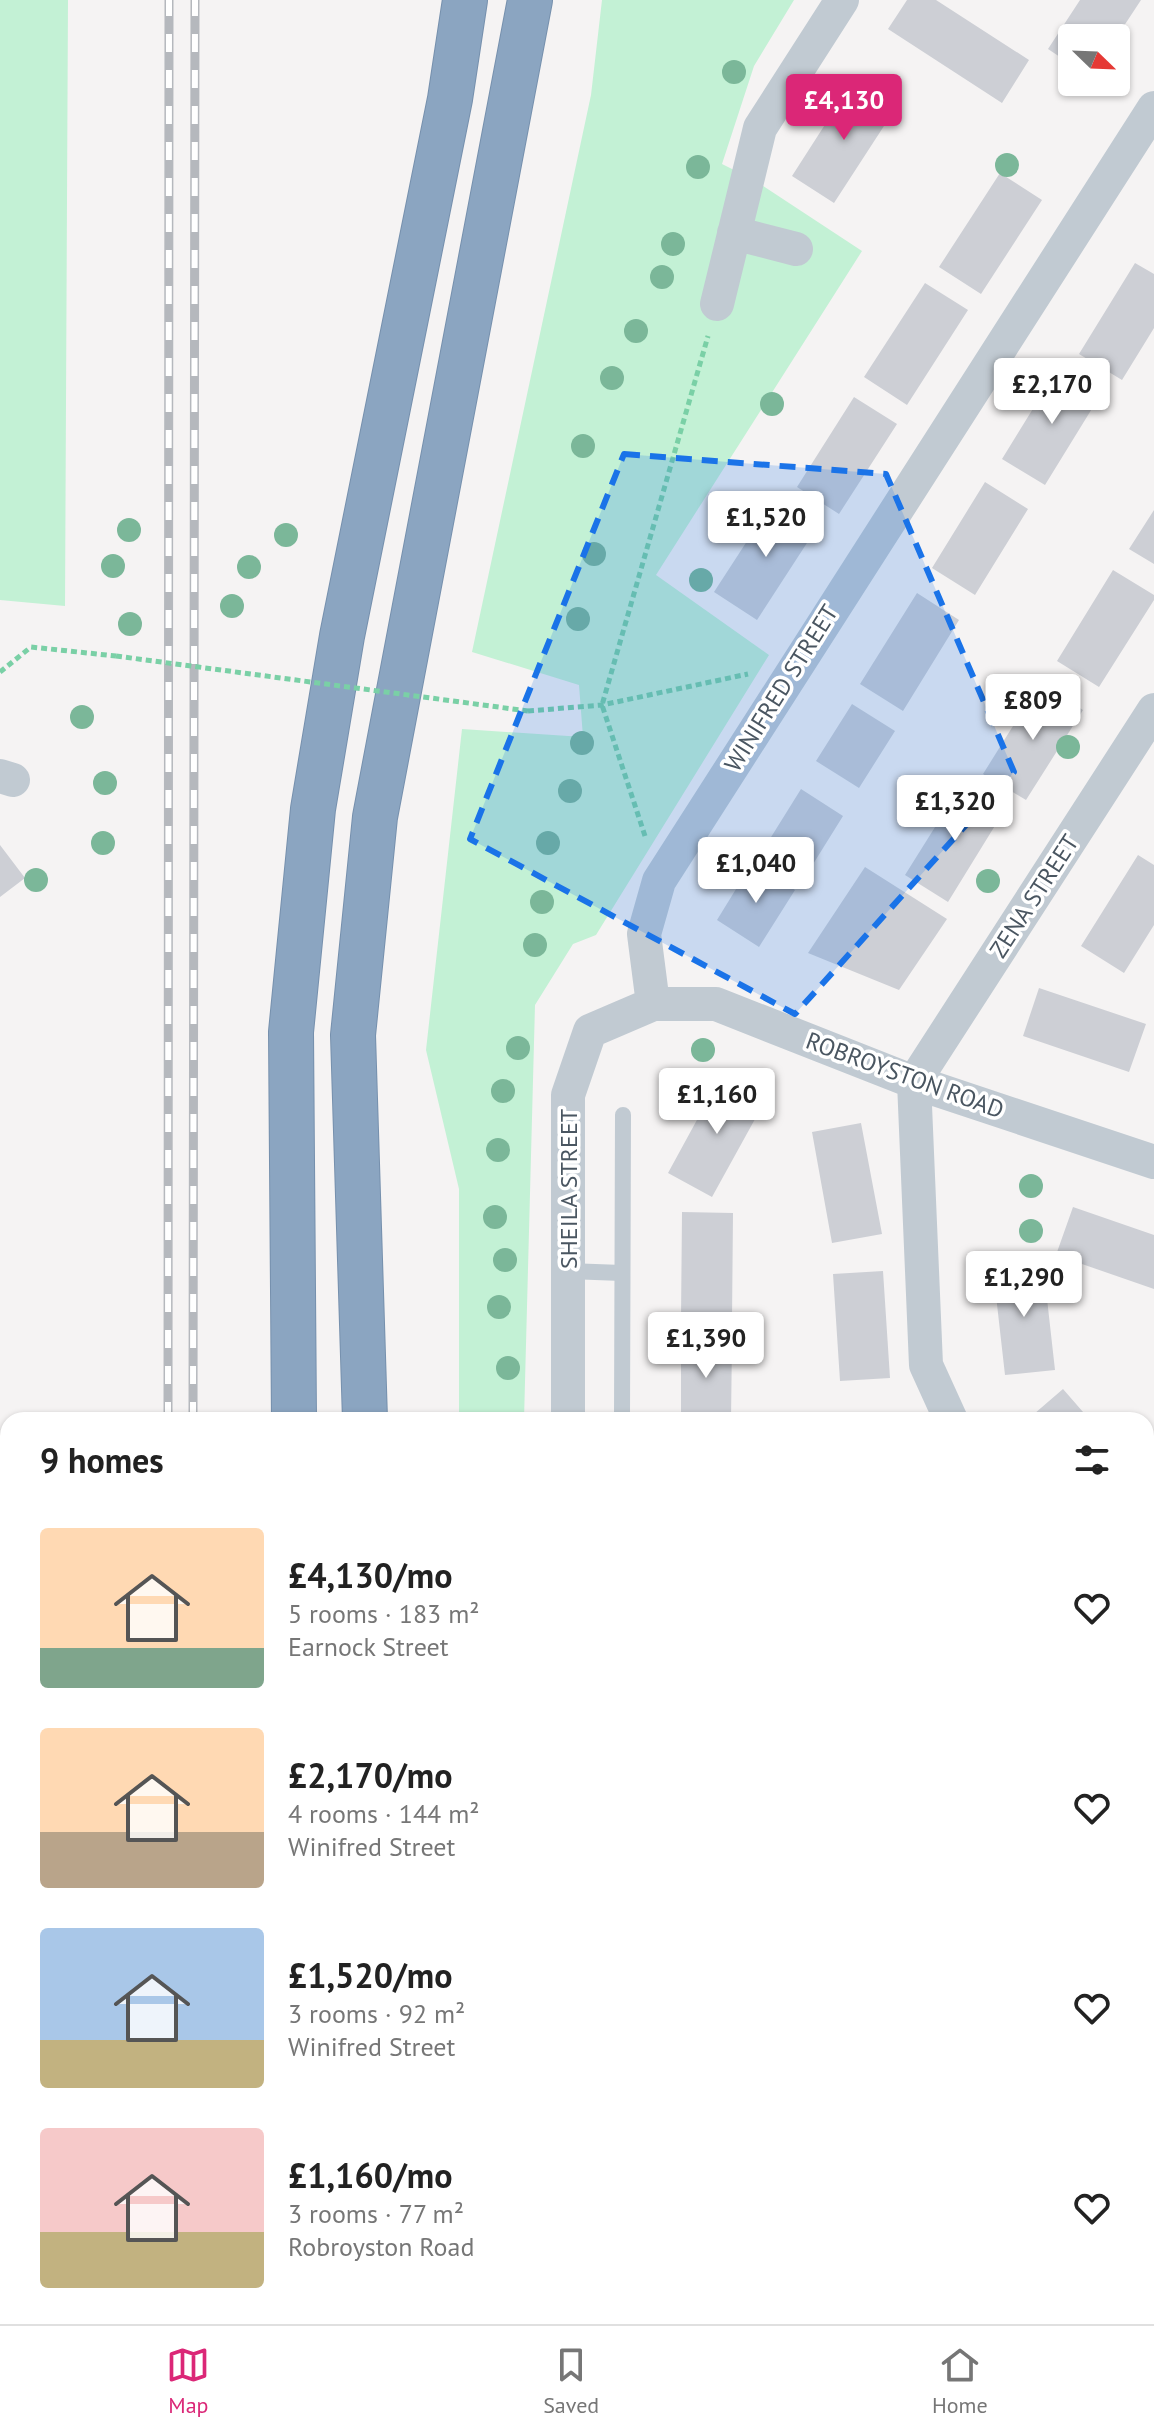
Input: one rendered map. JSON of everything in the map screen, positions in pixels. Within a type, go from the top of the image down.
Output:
[{"type":"highway","points":[[294,1412],[291,1032],[313,809],[345,621],[450,99],[465,0]]},
{"type":"highway","points":[[365,1412],[353,1035],[375,817],[530,0]]},
{"type":"street","points":[[717,304],[760,128],[842,0]]},
{"type":"street","name":"WINIFRED STREET","points":[[653,1004],[644,934],[659,881],[1154,108]]},
{"type":"street","points":[[734,233],[796,249]]},
{"type":"street","name":"ZENA STREET","points":[[914,1082],[1154,710]]},
{"type":"street","name":"ROBROYSTON ROAD","points":[[653,1004],[716,1004],[914,1082],[1154,1162]]},
{"type":"street","name":"SHEILA STREET","points":[[568,1412],[568,1095],[590,1031],[653,1004]]},
{"type":"street","points":[[914,1082],[926,1365],[947,1412]]},
{"type":"lane","points":[[622,1412],[623,1115]]},
{"type":"lane","points":[[568,1271],[622,1273]]},
{"type":"path","points":[[659,881],[602,705],[717,304]]},
{"type":"path","points":[[0,672],[31,647],[528,711],[602,705],[796,664]]},
{"type":"highlighted area","points":[[624,454],[886,474],[1014,772],[795,1014],[470,839]]},
{"type":"green space","points":[[0,0],[68,0],[65,606],[0,600]]},
{"type":"green space","points":[[602,0],[794,0],[754,66],[722,164],[754,180],[862,251],[656,575],[769,655],[596,935],[573,944],[535,1005],[524,1412],[459,1412],[459,1189],[426,1050],[462,729],[583,737],[579,685],[472,652],[591,95]]},
{"type":"building","points":[[907,0],[936,0],[1029,60],[1002,103],[888,29]]},
{"type":"building","points":[[1080,0],[1141,0],[1125,24],[1064,24]]},
{"type":"building","points":[[1058,34],[1058,56],[1048,49]]},
{"type":"building","points":[[853,81],[895,109],[834,203],[792,176]]},
{"type":"building","points":[[1000,173],[1042,200],[981,294],[939,267]]},
{"type":"building","points":[[1135,263],[1154,274],[1154,328],[1122,380],[1079,354]]},
{"type":"building","points":[[925,283],[968,310],[907,405],[864,377]]},
{"type":"building","points":[[1058,368],[1101,394],[1045,485],[1002,459]]},
{"type":"building","points":[[854,397],[897,424],[839,514],[797,487]]},
{"type":"building","points":[[985,482],[1028,509],[975,595],[932,568]]},
{"type":"building","points":[[775,498],[818,526],[757,620],[714,592]]},
{"type":"building","points":[[1154,510],[1154,564],[1129,549]]},
{"type":"building","points":[[1113,570],[1154,595],[1154,600],[1099,687],[1057,661]]},
{"type":"building","points":[[917,593],[959,620],[903,711],[860,684]]},
{"type":"building","points":[[1040,683],[1083,710],[1026,800],[983,774]]},
{"type":"building","points":[[852,704],[895,731],[859,788],[816,761]]},
{"type":"building","points":[[962,784],[1004,811],[948,902],[905,875]]},
{"type":"building","points":[[801,789],[843,816],[810,869],[768,842]]},
{"type":"building","points":[[0,845],[25,878],[0,897]]},
{"type":"building","points":[[1138,855],[1154,865],[1154,925],[1124,973],[1081,946]]},
{"type":"building","points":[[752,863],[795,890],[759,947],[717,920]]},
{"type":"building","points":[[865,867],[947,919],[899,990],[808,953]]},
{"type":"building","points":[[1039,988],[1146,1024],[1129,1072],[1023,1036]]},
{"type":"building","points":[[722,1074],[766,1099],[712,1197],[668,1173]]},
{"type":"building","points":[[861,1123],[882,1234],[832,1243],[812,1132]]},
{"type":"building","points":[[1073,1207],[1154,1235],[1154,1289],[1056,1255]]},
{"type":"building","points":[[682,1212],[733,1213],[732,1320],[681,1319]]},
{"type":"building","points":[[1043,1263],[1055,1370],[1005,1375],[993,1269]]},
{"type":"building","points":[[883,1271],[890,1378],[840,1381],[833,1274]]},
{"type":"building","points":[[681,1340],[732,1341],[731,1412],[681,1412]]},
{"type":"building","points":[[1063,1389],[1083,1412],[1036,1412]]},
{"type":"railway","points":[[168,1412],[169,0]]},
{"type":"railway","points":[[193,1412],[195,0]]}]
